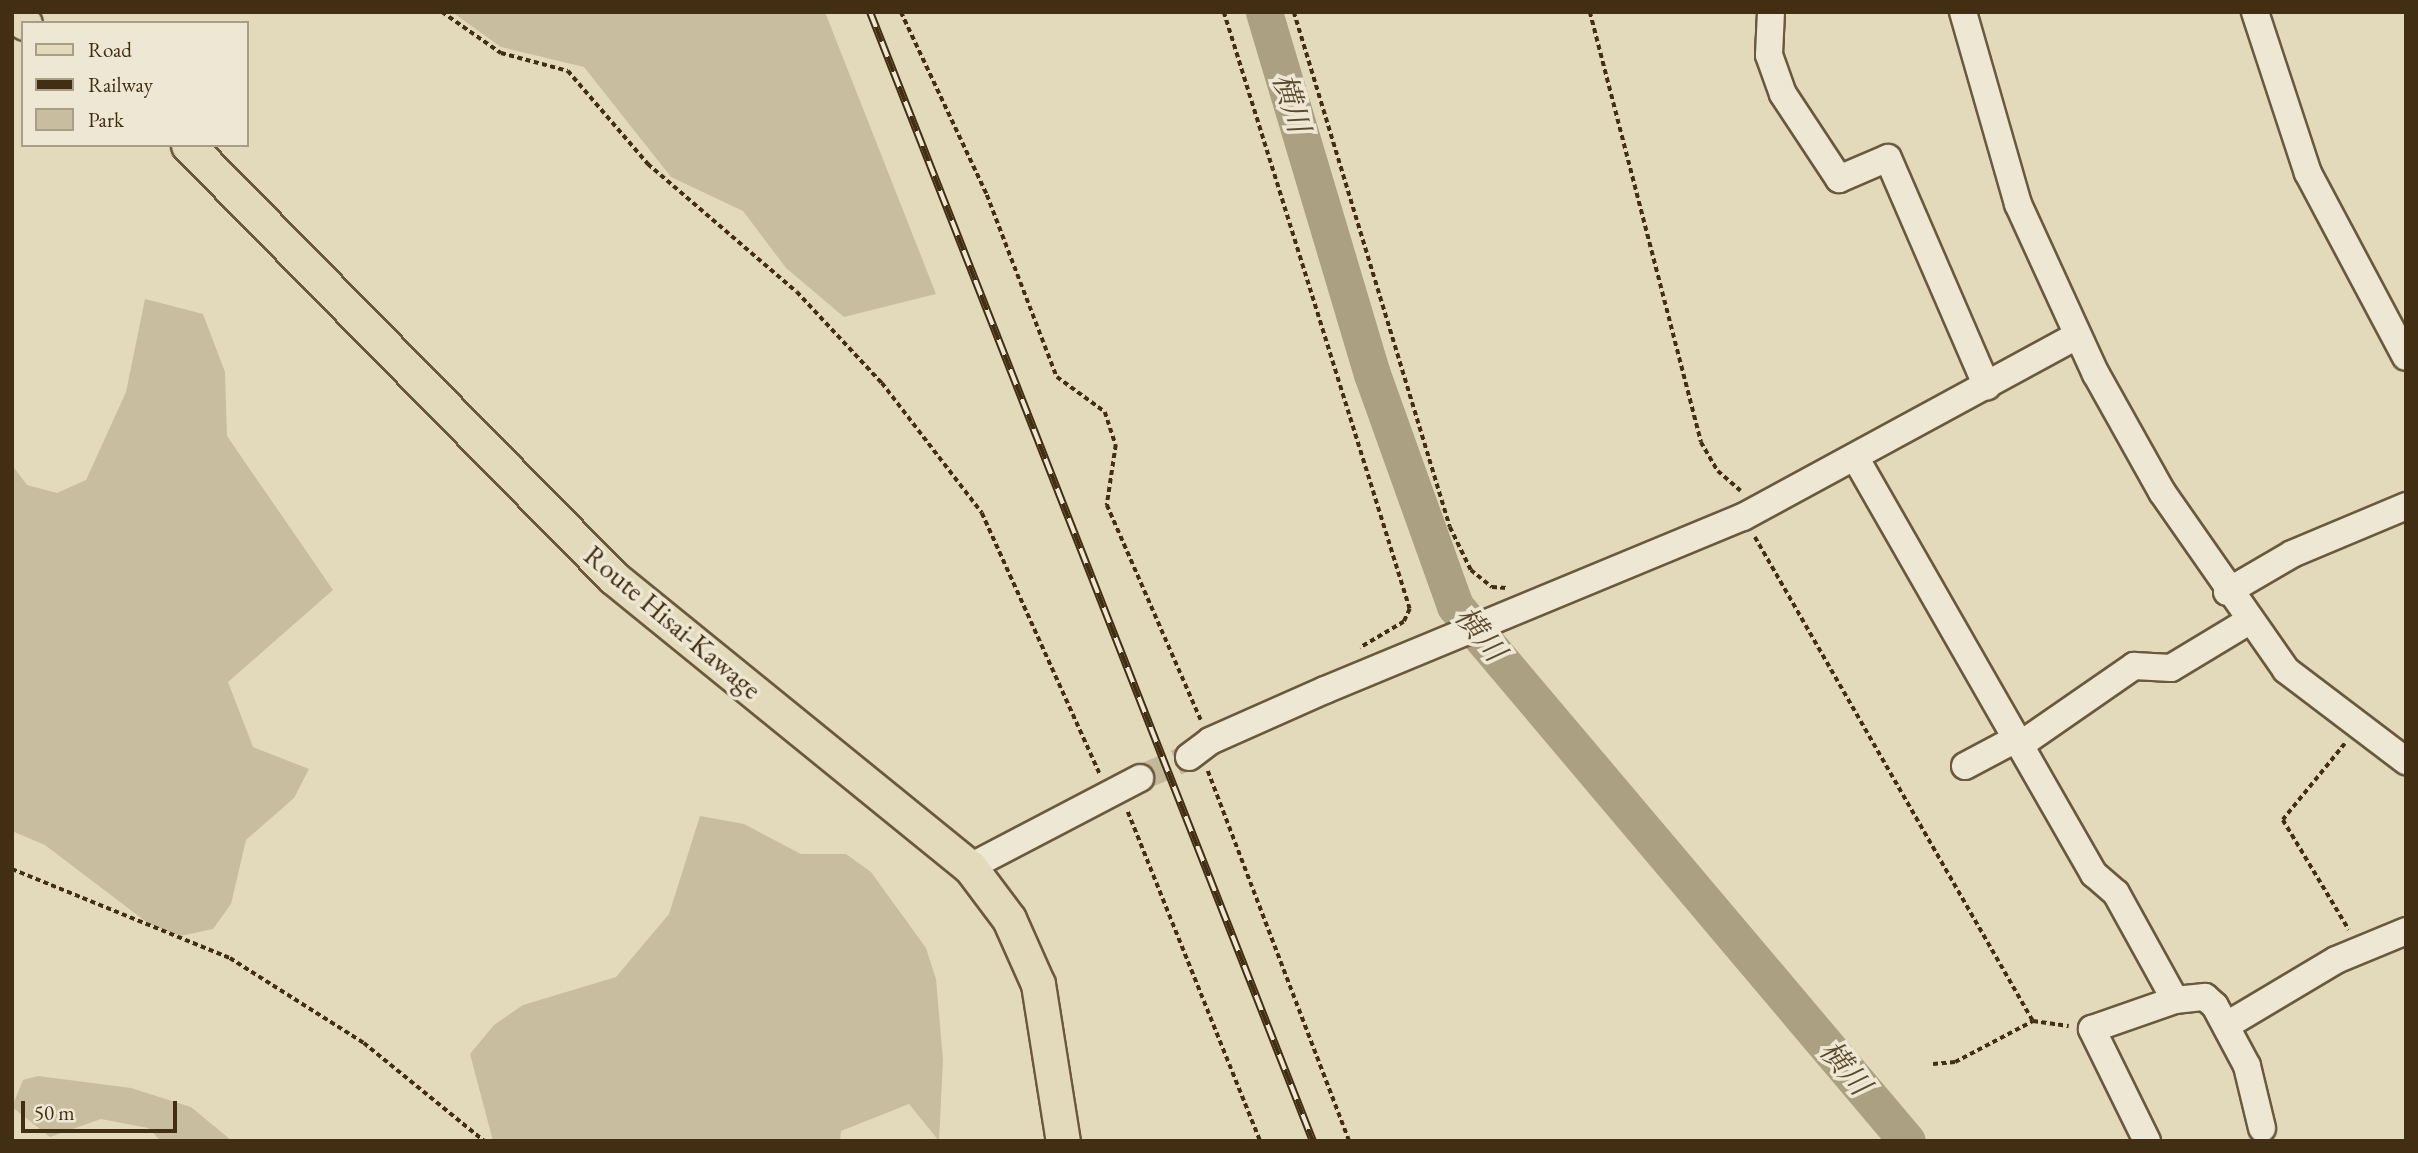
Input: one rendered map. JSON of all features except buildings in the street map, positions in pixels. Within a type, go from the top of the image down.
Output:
[{"type":"main road","name":"Route Hisai-Kawage","points":[[190,147],[614,578],[970,867],[1009,919],[1038,984],[1063,1141]]},
{"type":"street","points":[[1771,12],[1769,55],[1783,94],[1839,179],[1888,158],[1987,387]]},
{"type":"street","points":[[1963,12],[2003,164],[2077,335],[2125,430],[2227,592],[2286,670],[2356,726],[2406,761]]},
{"type":"street","points":[[2255,12],[2308,173],[2406,357]]},
{"type":"street","points":[[1200,749],[1325,690],[1750,514],[1987,387],[2077,335]]},
{"type":"street","points":[[1855,457],[2094,874],[2116,893],[2175,1000]]},
{"type":"street","points":[[2227,592],[2292,554],[2406,506]]},
{"type":"street","points":[[1965,766],[2018,742],[2134,666],[2171,668],[2249,621]]},
{"type":"street","points":[[970,867],[1122,785]]},
{"type":"street","points":[[2227,1025],[2359,951],[2406,931]]},
{"type":"street","points":[[2147,1141],[2092,1029],[2175,1000],[2206,997],[2227,1025],[2247,1066],[2262,1128]]},
{"type":"path","points":[[442,12],[501,53],[568,71],[648,164],[797,292],[882,383],[982,513],[1122,785],[1260,1141]]},
{"type":"path","points":[[901,12],[987,195],[1057,377],[1105,412],[1116,446],[1107,505],[1349,1141]]},
{"type":"path","points":[[1224,12],[1410,609],[1392,631],[1348,656]]},
{"type":"path","points":[[1294,12],[1450,527],[1482,580],[1492,587],[1517,584]]},
{"type":"path","points":[[1590,12],[1701,442],[1718,471],[1750,514],[2033,1021]]},
{"type":"path","points":[[2356,726],[2336,760],[2283,820],[2359,951]]},
{"type":"path","points":[[12,869],[230,958],[364,1043],[484,1141]]},
{"type":"path","points":[[1933,1064],[1962,1059],[2033,1021],[2092,1029]]},
{"type":"green space","points":[[452,12],[825,12],[936,294],[844,317],[786,268],[743,211],[671,177],[584,67],[501,47]]},
{"type":"green space","points":[[145,299],[203,314],[225,372],[227,436],[333,590],[228,682],[253,747],[309,769],[294,798],[246,840],[231,904],[213,929],[180,936],[149,924],[45,845],[12,831],[12,465],[27,485],[57,493],[86,480],[126,392]]},
{"type":"green space","points":[[700,816],[744,824],[801,854],[846,854],[871,872],[926,948],[936,979],[943,1060],[939,1141],[909,1104],[841,1131],[840,1141],[493,1141],[470,1054],[494,1025],[523,1005],[616,977],[669,914]]},
{"type":"green space","points":[[38,1076],[131,1088],[191,1107],[232,1141],[161,1141],[148,1128],[101,1119],[50,1137],[12,1107],[23,1080]]},
{"type":"waterway","name":"横川","points":[[1264,12],[1372,374],[1455,606],[1907,1141]]},
{"type":"tunnel","points":[[1140,778],[1189,757]]},
{"type":"railway","points":[[870,12],[1313,1141]]}]
